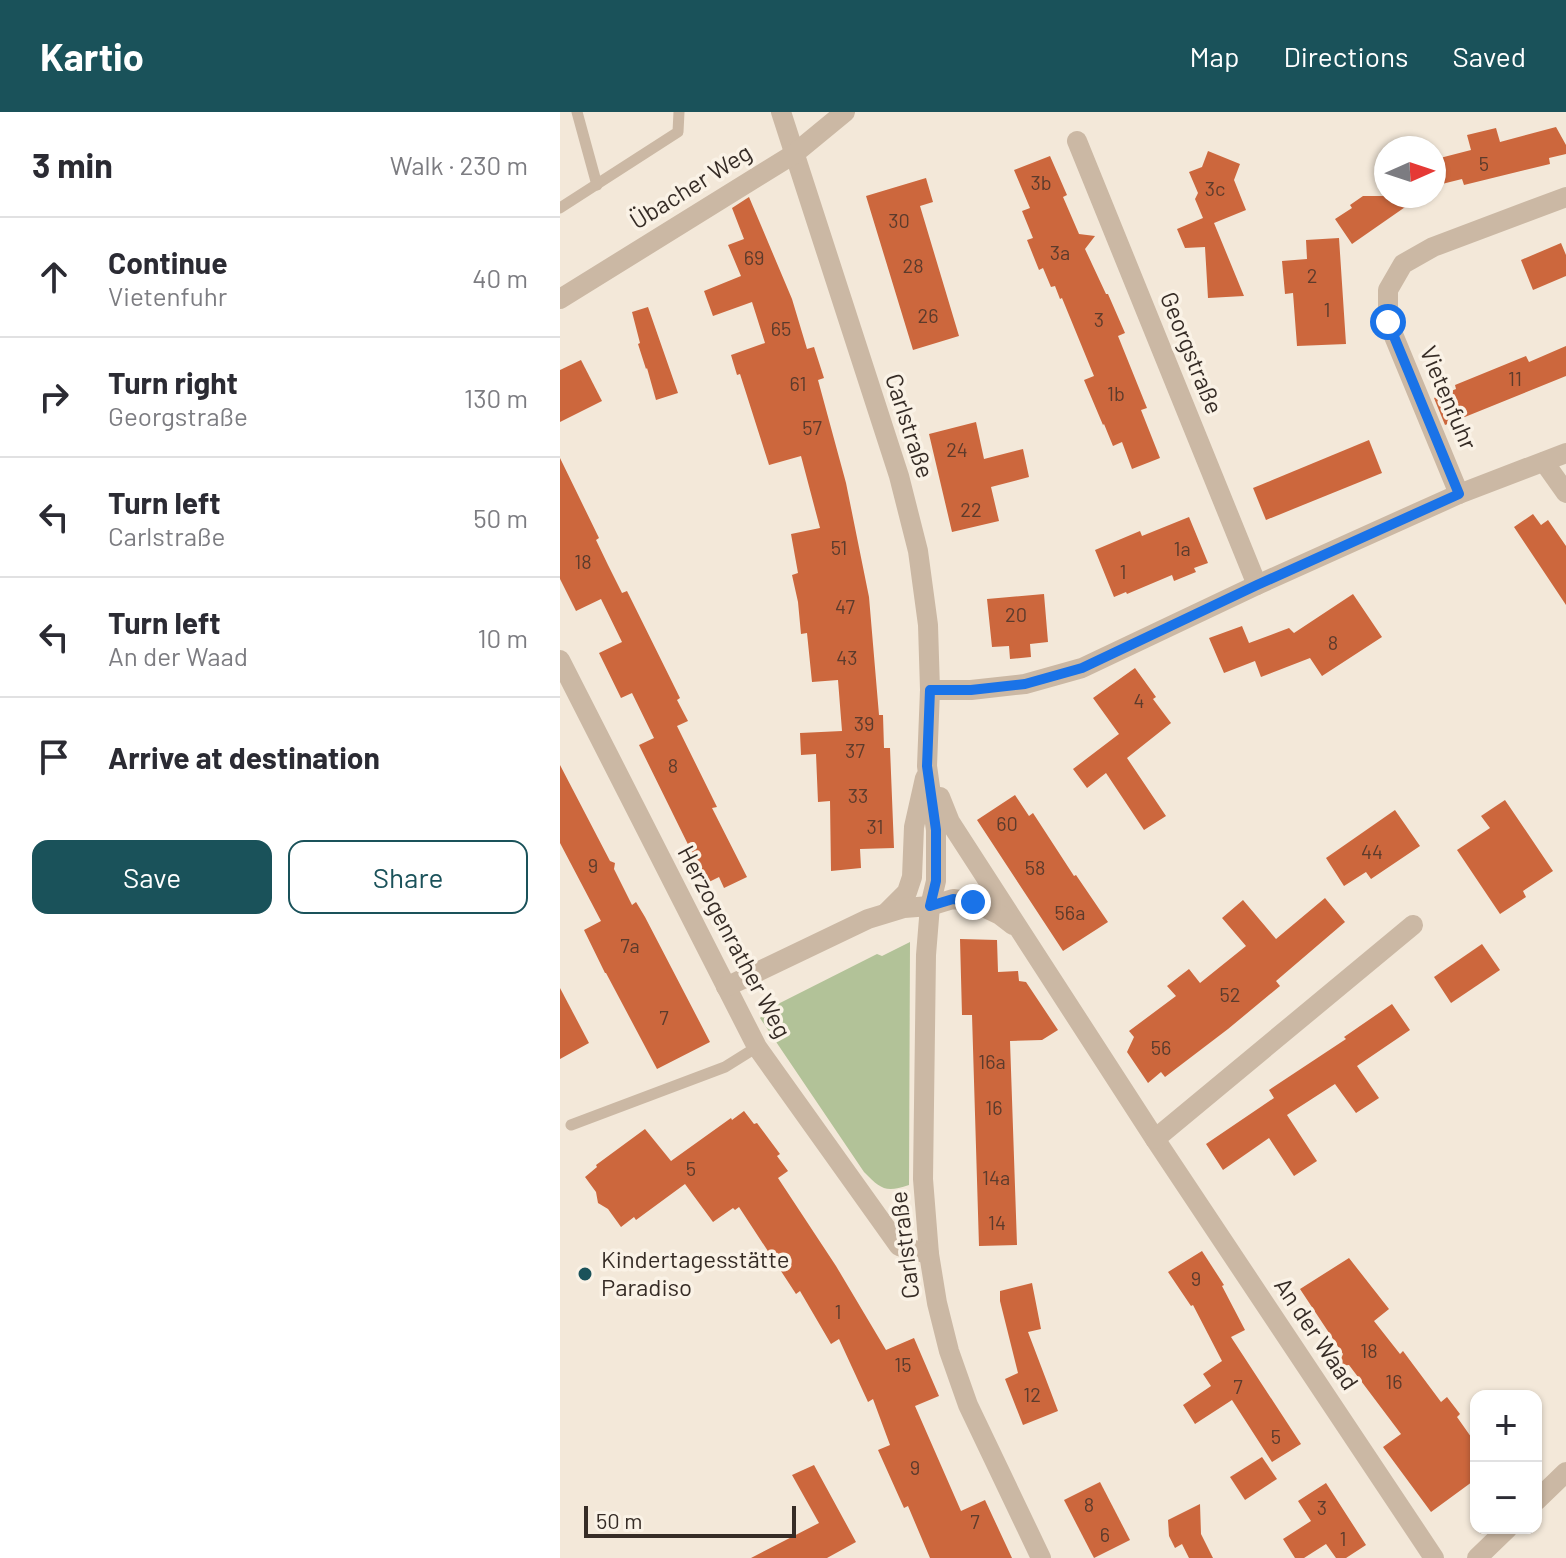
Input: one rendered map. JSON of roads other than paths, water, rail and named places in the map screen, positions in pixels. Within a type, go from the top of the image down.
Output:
[{"type":"street","name":"Carlstraße","points":[[781,112],[899,476],[918,551],[928,625],[930,690],[927,766],[914,827],[912,877],[907,892],[887,912]]},
{"type":"street","name":"Übacher Weg","points":[[560,299],[794,154],[845,112]]},
{"type":"street","name":"Georgstraße","points":[[1077,141],[1257,585]]},
{"type":"street","name":"Vietenfuhr","points":[[1459,494],[1388,322],[1388,290],[1403,264],[1433,247],[1566,197]]},
{"type":"street","points":[[930,690],[971,690],[1025,684],[1082,668],[1459,494],[1566,453]]},
{"type":"street","points":[[1544,462],[1566,493]]},
{"type":"street","name":"Herzogenrather Weg","points":[[560,660],[757,1047],[899,1246],[929,1254]]},
{"type":"street","name":"Carlstraße","points":[[927,766],[936,830],[936,881],[930,906],[926,955],[923,1179],[929,1254],[949,1351],[968,1405],[1041,1558]]},
{"type":"street","name":"An der Waad","points":[[927,766],[950,822],[1155,1139],[1434,1558]]},
{"type":"street","name":"An der Waad","points":[[930,906],[953,899],[986,906],[1006,918],[1029,943]]},
{"type":"street","name":"Carlstraße","points":[[726,987],[868,919],[904,908],[930,906]]},
{"type":"street","points":[[1155,1139],[1413,925]]},
{"type":"street","points":[[1542,1495],[1566,1472]]},
{"type":"street","points":[[1477,1558],[1502,1534]]},
{"type":"lane","points":[[577,112],[597,185]]},
{"type":"lane","points":[[560,208],[678,132],[679,112]]},
{"type":"lane","points":[[571,1125],[725,1067],[757,1047]]},
{"type":"place","name":"Kindertagesstätte Paradiso","points":[[585,1274]]}]
